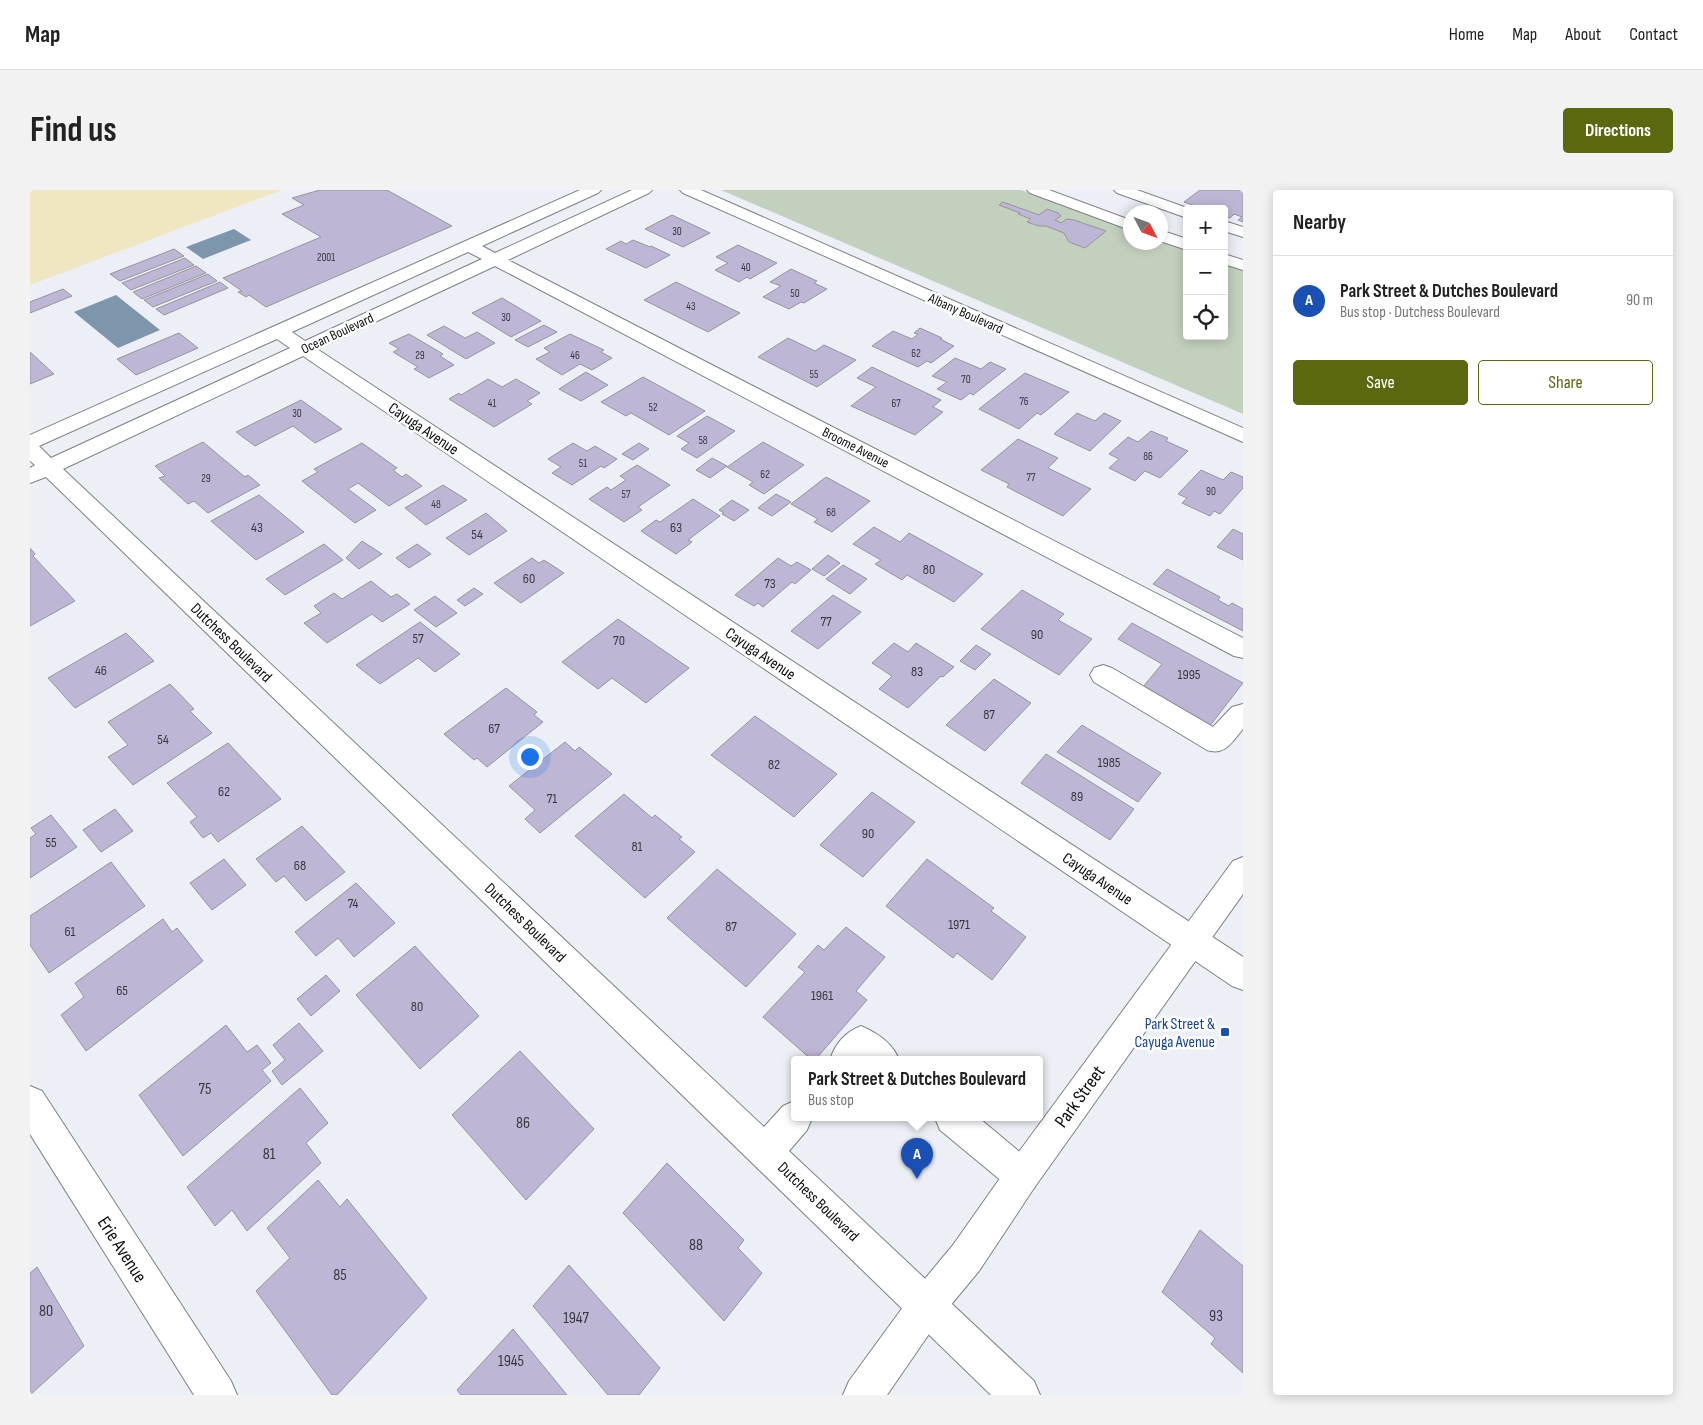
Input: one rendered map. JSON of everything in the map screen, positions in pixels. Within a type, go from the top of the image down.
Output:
[{"type":"main road","name":"Ocean Boulevard","points":[[30,443],[593,190]]},
{"type":"main road","name":"Ocean Boulevard","points":[[36,464],[304,348],[644,190]]},
{"type":"main road","name":"Albany Boulevard","points":[[688,190],[1243,436]]},
{"type":"main road","points":[[1035,190],[1123,222]]},
{"type":"main road","points":[[1122,190],[1183,211]]},
{"type":"main road","points":[[1228,227],[1243,232]]},
{"type":"main road","points":[[1168,239],[1183,244]]},
{"type":"main road","name":"Broome Avenue","points":[[469,246],[1243,649]]},
{"type":"main road","points":[[1228,259],[1243,265]]},
{"type":"main road","name":"Cayuga Avenue","points":[[279,332],[1243,975]]},
{"type":"main road","name":"Dutchess Boulevard","points":[[36,464],[766,1151],[1020,1395]]},
{"type":"main road","points":[[1104,675],[1216,742],[1241,714],[1243,715]]},
{"type":"main road","name":"Park Street","points":[[863,1395],[928,1305],[966,1258],[1022,1176],[1243,870]]},
{"type":"main road","points":[[850,1056],[862,1042],[878,1056]]},
{"type":"main road","name":"Erie Avenue","points":[[30,1103],[217,1395]]},
{"type":"main road","points":[[766,1151],[792,1121]]},
{"type":"main road","points":[[956,1121],[1022,1176]]},
{"type":"green space","points":[[721,190],[1021,190],[1123,227],[1123,250],[1168,250],[1168,243],[1183,248],[1183,340],[1228,340],[1228,264],[1243,270],[1243,414]]},
{"type":"sand","points":[[30,190],[282,190],[30,285]]},
{"type":"water","points":[[234,229],[251,240],[203,259],[186,247]]},
{"type":"water","points":[[116,295],[160,330],[118,348],[74,312]]},
{"type":"building","points":[[320,190],[387,190],[452,226],[266,307],[249,295],[246,297],[238,292],[242,291],[223,278],[321,237],[282,214],[304,205],[292,198]]},
{"type":"building","points":[[1200,190],[1243,190],[1243,222],[1238,220],[1242,217],[1234,214],[1230,218],[1228,217],[1228,205],[1193,205],[1184,202]]},
{"type":"building","points":[[1003,202],[1039,215],[1047,209],[1061,216],[1055,220],[1061,223],[1067,219],[1074,220],[1106,231],[1085,248],[1069,242],[1064,233],[1046,226],[1027,222],[1031,219],[999,205]]},
{"type":"building","points":[[672,215],[710,233],[683,247],[645,229]]},
{"type":"building","points":[[633,240],[670,255],[646,268],[606,249],[621,241],[626,244]]},
{"type":"building","points":[[738,245],[777,263],[750,279],[747,277],[739,282],[715,270],[728,263],[716,257]]},
{"type":"building","points":[[174,249],[184,256],[120,281],[110,274]]},
{"type":"building","points":[[185,258],[194,265],[131,290],[122,283]]},
{"type":"building","points":[[196,266],[206,273],[142,299],[133,292]]},
{"type":"building","points":[[791,269],[817,281],[814,283],[827,289],[804,303],[801,302],[789,309],[763,297],[781,286],[770,282]]},
{"type":"building","points":[[208,274],[217,281],[153,307],[144,300]]},
{"type":"building","points":[[220,282],[228,288],[164,315],[156,309]]},
{"type":"building","points":[[676,282],[740,313],[708,332],[644,300]]},
{"type":"building","points":[[63,289],[72,296],[30,313],[30,302]]},
{"type":"building","points":[[502,298],[541,321],[511,337],[472,313]]},
{"type":"building","points":[[544,325],[557,332],[528,347],[515,340]]},
{"type":"building","points":[[444,326],[465,338],[477,332],[495,343],[466,359],[427,335]]},
{"type":"building","points":[[920,328],[954,346],[931,363],[927,361],[918,367],[872,346],[893,331],[912,339],[918,334],[914,333]]},
{"type":"building","points":[[179,333],[198,348],[136,375],[117,359]]},
{"type":"building","points":[[409,334],[443,354],[440,356],[454,365],[429,378],[414,369],[418,367],[393,352],[399,349],[389,343]]},
{"type":"building","points":[[570,334],[604,350],[601,352],[612,358],[592,370],[580,364],[562,375],[536,359],[550,352],[544,348]]},
{"type":"building","points":[[788,338],[815,351],[824,345],[856,360],[817,387],[758,357]]},
{"type":"building","points":[[30,352],[54,374],[30,384]]},
{"type":"building","points":[[955,358],[981,369],[990,362],[1006,369],[973,395],[970,393],[961,400],[937,389],[947,382],[932,376]]},
{"type":"building","points":[[872,367],[941,400],[933,407],[943,412],[915,435],[851,406],[876,387],[857,378]]},
{"type":"building","points":[[586,372],[608,385],[581,401],[559,389]]},
{"type":"building","points":[[1025,373],[1069,392],[1041,415],[1037,413],[1019,429],[979,409]]},
{"type":"building","points":[[643,377],[705,411],[669,435],[631,413],[626,416],[601,402]]},
{"type":"building","points":[[488,379],[502,387],[516,379],[540,393],[527,401],[532,404],[494,427],[449,399],[459,393],[461,395]]},
{"type":"building","points":[[301,400],[342,429],[315,443],[293,426],[255,446],[236,432]]},
{"type":"building","points":[[1077,413],[1095,421],[1104,413],[1121,421],[1090,451],[1054,434]]},
{"type":"building","points":[[707,416],[735,431],[697,458],[681,449],[689,443],[677,436]]},
{"type":"building","points":[[1151,431],[1168,438],[1166,441],[1188,451],[1160,478],[1145,471],[1135,481],[1109,468],[1119,459],[1109,454],[1128,437],[1138,442]]},
{"type":"building","points":[[1018,439],[1058,458],[1048,468],[1091,489],[1063,516],[1007,487],[1009,484],[981,470]]},
{"type":"building","points":[[203,442],[245,477],[248,475],[260,485],[208,513],[194,501],[188,504],[159,478],[165,476],[155,466]]},
{"type":"building","points":[[763,442],[804,465],[764,494],[749,485],[753,482],[727,467]]},
{"type":"building","points":[[362,443],[397,468],[393,470],[402,477],[406,474],[422,486],[389,506],[358,483],[348,489],[376,510],[355,523],[302,481],[318,472],[314,469]]},
{"type":"building","points":[[573,443],[587,451],[595,446],[617,459],[604,468],[601,466],[572,485],[552,473],[561,467],[548,459]]},
{"type":"building","points":[[639,443],[649,449],[633,460],[622,454]]},
{"type":"building","points":[[712,458],[727,466],[710,478],[696,470]]},
{"type":"building","points":[[637,465],[670,485],[638,507],[642,510],[624,522],[589,499],[607,487],[611,490],[626,480],[620,476]]},
{"type":"building","points":[[1201,470],[1223,480],[1231,472],[1243,477],[1243,488],[1220,514],[1214,511],[1210,516],[1182,503],[1187,498],[1178,494]]},
{"type":"building","points":[[826,477],[870,501],[832,532],[814,522],[818,519],[791,504]]},
{"type":"building","points":[[443,485],[467,500],[426,525],[405,508]]},
{"type":"building","points":[[776,494],[791,502],[772,516],[758,508]]},
{"type":"building","points":[[259,495],[304,532],[256,560],[211,521]]},
{"type":"building","points":[[693,499],[720,516],[688,540],[692,542],[676,554],[641,531],[656,520],[660,522]]},
{"type":"building","points":[[732,500],[749,510],[734,521],[719,510]]},
{"type":"building","points":[[486,513],[507,531],[469,555],[446,538]]},
{"type":"building","points":[[874,527],[900,542],[909,533],[983,574],[954,602],[907,575],[902,580],[875,564],[881,560],[853,544]]},
{"type":"building","points":[[1233,529],[1243,534],[1243,560],[1217,547]]},
{"type":"building","points":[[362,541],[382,554],[359,569],[346,558]]},
{"type":"building","points":[[324,544],[343,560],[285,595],[266,579]]},
{"type":"building","points":[[417,544],[431,554],[409,568],[396,558]]},
{"type":"building","points":[[30,548],[35,554],[33,556],[75,601],[30,626]]},
{"type":"building","points":[[828,555],[840,563],[824,576],[812,569]]},
{"type":"building","points":[[532,558],[539,563],[544,560],[564,573],[521,603],[494,583]]},
{"type":"building","points":[[778,558],[791,566],[797,562],[811,570],[795,584],[792,582],[763,607],[758,603],[754,606],[735,595]]},
{"type":"building","points":[[843,565],[867,579],[850,594],[826,579]]},
{"type":"building","points":[[1167,569],[1220,597],[1218,600],[1229,606],[1232,603],[1243,609],[1243,631],[1153,584]]},
{"type":"building","points":[[371,581],[391,597],[397,594],[410,604],[382,622],[372,614],[327,643],[304,623],[321,613],[314,606],[334,593],[342,599]]},
{"type":"building","points":[[474,588],[483,594],[465,606],[457,600]]},
{"type":"building","points":[[1022,590],[1064,614],[1058,620],[1092,639],[1059,675],[981,629]]},
{"type":"building","points":[[833,595],[861,612],[818,649],[791,631]]},
{"type":"building","points":[[435,596],[457,613],[436,627],[414,610]]},
{"type":"building","points":[[618,619],[689,668],[646,703],[612,678],[598,689],[562,662]]},
{"type":"building","points":[[420,622],[460,654],[435,672],[418,658],[380,684],[356,665]]},
{"type":"building","points":[[1132,623],[1243,683],[1209,727],[1142,688],[1162,664],[1118,639]]},
{"type":"building","points":[[126,633],[154,661],[75,708],[48,678]]},
{"type":"building","points":[[894,643],[908,652],[916,643],[954,667],[943,677],[941,676],[908,708],[879,689],[892,676],[872,663]]},
{"type":"building","points":[[976,645],[991,654],[975,670],[960,661]]},
{"type":"building","points":[[994,679],[1031,703],[985,751],[946,725]]},
{"type":"building","points":[[170,684],[194,709],[190,711],[212,733],[133,785],[108,757],[128,745],[108,722]]},
{"type":"building","points":[[506,688],[537,712],[534,715],[543,722],[487,767],[477,758],[474,760],[444,734]]},
{"type":"building","points":[[755,716],[837,774],[794,817],[711,755]]},
{"type":"building","points":[[1082,725],[1161,773],[1138,802],[1057,752]]},
{"type":"building","points":[[565,742],[575,751],[579,747],[612,774],[540,833],[525,819],[535,810],[509,786]]},
{"type":"building","points":[[228,743],[281,799],[218,842],[211,833],[203,838],[190,822],[197,817],[167,783]]},
{"type":"building","points":[[1046,754],[1134,809],[1110,840],[1021,783]]},
{"type":"building","points":[[872,792],[915,822],[863,877],[820,845]]},
{"type":"building","points":[[624,794],[652,818],[655,815],[682,837],[679,839],[695,852],[645,898],[575,836]]},
{"type":"building","points":[[115,809],[133,831],[101,852],[83,830]]},
{"type":"building","points":[[51,815],[77,847],[30,878],[30,838],[36,834],[31,828]]},
{"type":"building","points":[[302,826],[345,872],[306,901],[284,876],[276,882],[256,859]]},
{"type":"building","points":[[224,859],[246,885],[212,910],[190,883]]},
{"type":"building","points":[[927,859],[994,908],[991,911],[1026,937],[992,980],[957,953],[953,958],[886,906]]},
{"type":"building","points":[[111,862],[145,906],[49,973],[30,945],[30,916]]},
{"type":"building","points":[[717,869],[796,934],[746,987],[667,918]]},
{"type":"building","points":[[356,883],[395,923],[354,957],[338,938],[316,956],[295,932]]},
{"type":"building","points":[[163,919],[172,932],[177,928],[203,961],[86,1051],[61,1015],[84,997],[75,983]]},
{"type":"building","points":[[846,927],[885,957],[856,991],[867,1000],[818,1056],[807,1056],[763,1017],[805,972],[798,967],[818,945],[824,950]]},
{"type":"building","points":[[415,946],[479,1016],[420,1069],[356,995]]},
{"type":"building","points":[[326,975],[340,991],[311,1016],[297,999]]},
{"type":"building","points":[[299,1023],[323,1051],[282,1085],[272,1071],[285,1060],[273,1045]]},
{"type":"building","points":[[226,1025],[247,1052],[257,1045],[271,1063],[262,1070],[271,1081],[183,1156],[139,1095]]},
{"type":"building","points":[[520,1051],[594,1129],[526,1200],[452,1115]]},
{"type":"building","points":[[300,1088],[328,1123],[306,1143],[321,1163],[247,1231],[232,1210],[215,1226],[187,1187]]},
{"type":"building","points":[[667,1163],[744,1240],[738,1248],[762,1273],[724,1321],[623,1213]]},
{"type":"building","points":[[318,1180],[340,1207],[347,1199],[427,1298],[337,1395],[332,1395],[256,1291],[290,1258],[267,1228]]},
{"type":"building","points":[[1200,1230],[1243,1266],[1243,1373],[1211,1344],[1215,1338],[1162,1292]]},
{"type":"building","points":[[569,1265],[660,1368],[639,1395],[608,1395],[533,1306]]},
{"type":"building","points":[[37,1267],[84,1346],[30,1395],[30,1273]]},
{"type":"building","points":[[513,1329],[567,1395],[461,1395],[457,1390]]},
{"type":"place","name":"Park Street & Cayuga Avenue","points":[[1225,1032]]},
{"type":"place","name":"Park Street & Dutches Boulevard","points":[[917,1179]]}]
